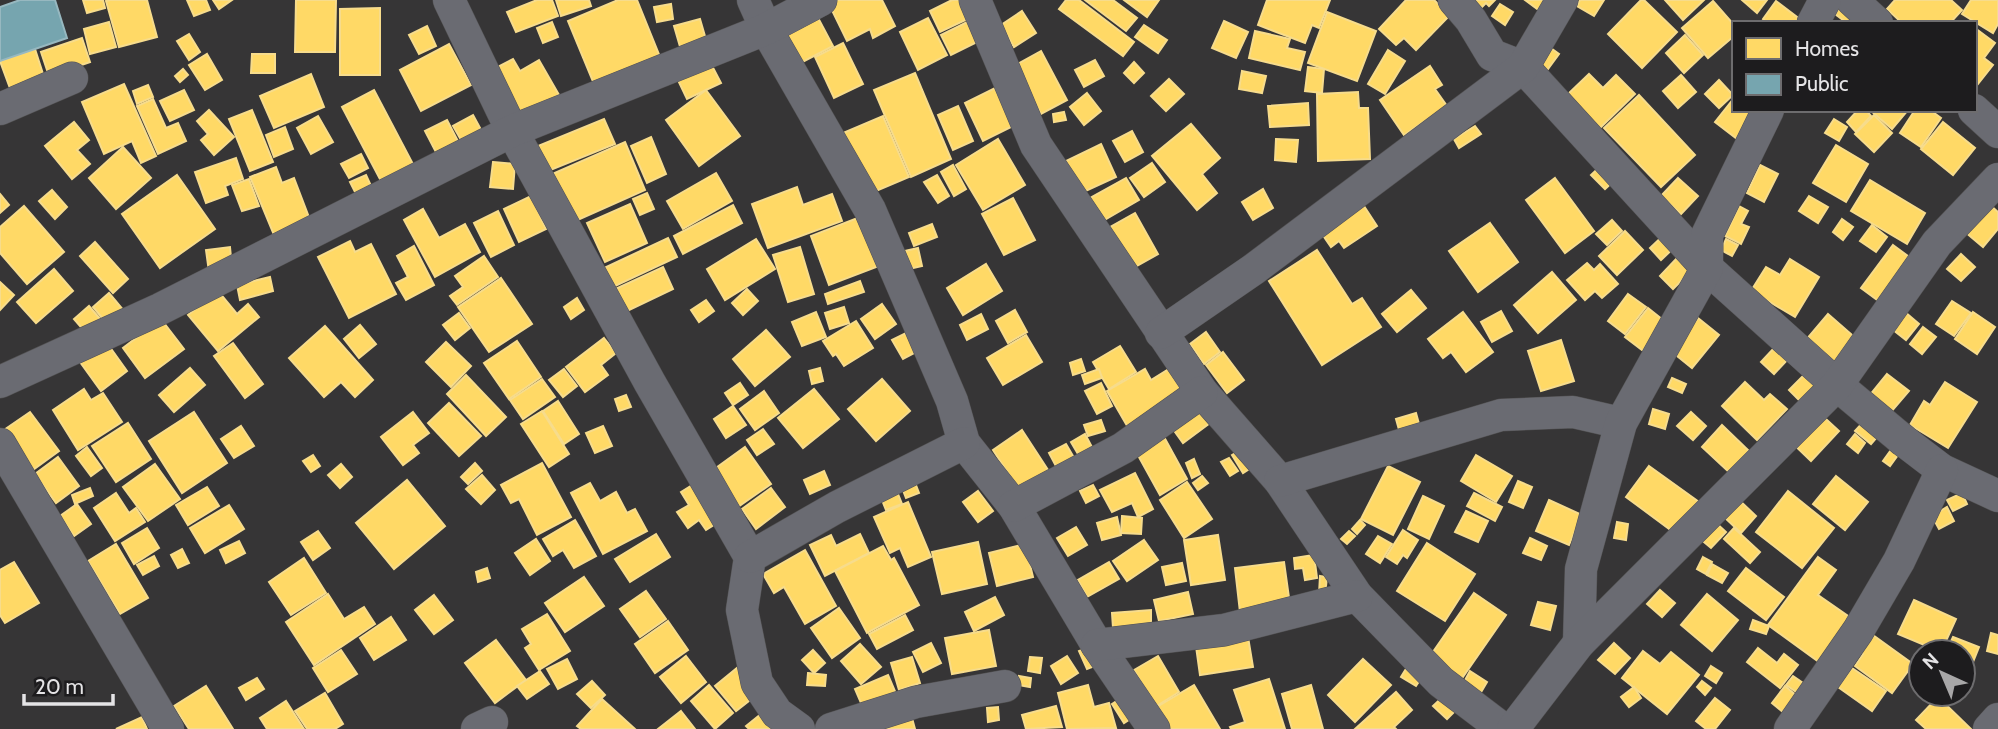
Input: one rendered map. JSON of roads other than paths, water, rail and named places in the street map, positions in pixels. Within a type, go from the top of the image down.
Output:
[{"type":"street","points":[[449,0],[512,131],[650,383],[750,557],[742,610],[757,683],[777,713],[799,729]]},
{"type":"street","points":[[753,0],[766,29],[870,210],[951,401],[964,443],[1014,506],[1097,645],[1154,729]]},
{"type":"street","points":[[0,382],[160,309],[512,131],[766,29],[821,0]]},
{"type":"street","points":[[975,0],[1035,145],[1202,392],[1280,481],[1357,596],[1441,682],[1503,729]]},
{"type":"street","points":[[1454,0],[1471,20],[1492,55],[1523,66],[1707,268],[1837,385],[1941,470],[1998,496]]},
{"type":"street","points":[[1161,333],[1254,269],[1523,66],[1562,0]]},
{"type":"street","points":[[1814,21],[1825,0]]},
{"type":"street","points":[[1852,0],[1875,21]]},
{"type":"street","points":[[0,109],[72,78]]},
{"type":"street","points":[[1579,643],[1581,569],[1621,423],[1707,268],[1707,235],[1767,112]]},
{"type":"street","points":[[1975,112],[1998,132]]},
{"type":"street","points":[[1513,729],[1579,643],[1837,385],[1937,243],[1998,179]]},
{"type":"street","points":[[1014,506],[1123,448],[1202,392]]},
{"type":"street","points":[[1280,481],[1501,415],[1573,412],[1621,423]]},
{"type":"street","points":[[750,557],[837,507],[964,443]]},
{"type":"street","points":[[0,444],[168,729]]},
{"type":"street","points":[[1790,729],[1858,631],[1899,561],[1941,470]]},
{"type":"street","points":[[1097,645],[1224,630],[1357,596]]},
{"type":"street","points":[[831,729],[916,702],[1005,685]]},
{"type":"street","points":[[1989,729],[1998,719]]}]
